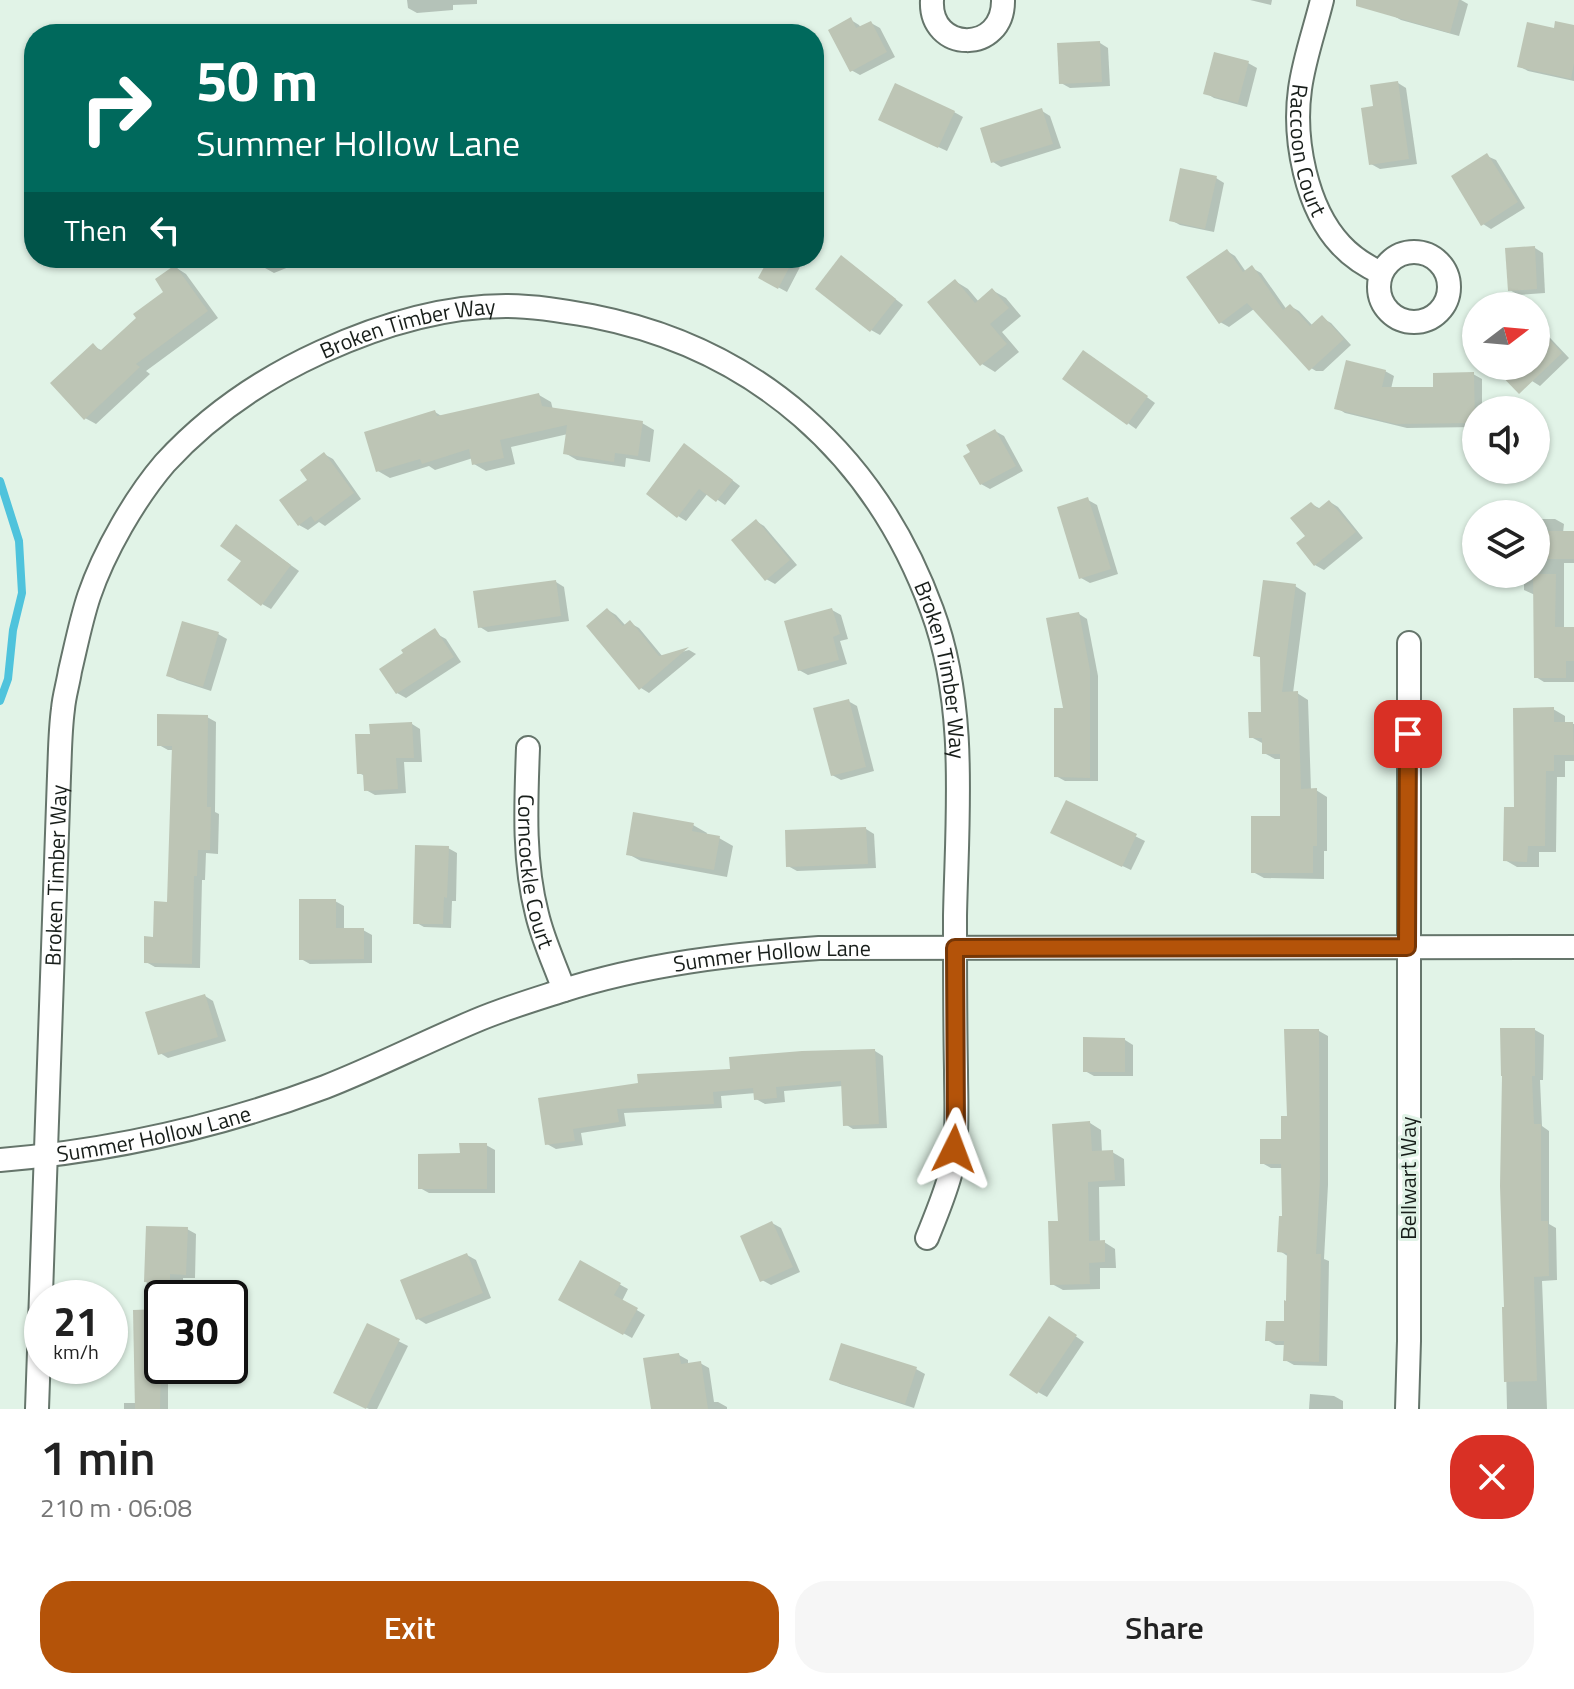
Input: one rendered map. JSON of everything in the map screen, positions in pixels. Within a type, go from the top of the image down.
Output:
[{"type":"street","points":[[932,0],[933,16],[939,26],[947,35],[958,40],[982,38],[992,31],[1003,10],[1003,0]]},
{"type":"street","name":"Raccoon Court","points":[[1322,0],[1300,89],[1300,151],[1322,219],[1340,245],[1363,264],[1381,273]]},
{"type":"street","name":"Broken Timber Way","points":[[37,1409],[63,705],[90,595],[117,534],[165,464],[240,396],[285,369],[345,341],[447,311],[506,306],[561,310],[622,322],[720,359],[763,385],[817,429],[862,479],[914,566],[947,659],[958,756],[954,1142],[951,1171],[927,1238]]},
{"type":"street","name":"Bellwart Way","points":[[1407,1409],[1409,643]]},
{"type":"street","name":"Corncockle Court","points":[[528,748],[526,817],[529,862],[537,914],[564,990]]},
{"type":"street","name":"Summer Hollow Lane","points":[[0,1160],[47,1156],[161,1136],[257,1111],[328,1086],[479,1019],[564,990],[648,969],[755,952],[819,948],[1574,947]]},
{"type":"building","points":[[1356,0],[1459,0],[1450,33],[1356,6]]},
{"type":"building","points":[[851,17],[856,28],[871,21],[887,52],[850,72],[828,30]]},
{"type":"building","points":[[1555,21],[1574,25],[1571,79],[1517,67],[1527,22],[1554,28]]},
{"type":"building","points":[[1100,41],[1102,82],[1059,84],[1057,43]]},
{"type":"building","points":[[1214,52],[1249,61],[1238,103],[1203,94]]},
{"type":"building","points":[[1398,81],[1409,159],[1369,165],[1361,108],[1373,106],[1370,85]]},
{"type":"building","points":[[895,83],[955,111],[938,148],[878,120]]},
{"type":"building","points":[[1042,108],[1053,144],[991,163],[980,128]]},
{"type":"building","points":[[1487,153],[1518,202],[1481,226],[1451,176]]},
{"type":"building","points":[[1180,168],[1217,176],[1205,229],[1169,221]]},
{"type":"building","points":[[1535,246],[1537,289],[1508,291],[1505,248]]},
{"type":"building","points":[[1227,249],[1243,272],[1252,265],[1283,310],[1290,304],[1310,326],[1322,315],[1344,339],[1309,371],[1247,303],[1219,324],[1186,277]]},
{"type":"building","points":[[841,255],[896,299],[870,332],[815,289]]},
{"type":"building","points":[[171,268],[177,268],[208,311],[136,364],[140,367],[84,420],[50,383],[93,343],[100,351],[136,318],[133,314],[163,292],[155,279]]},
{"type":"building","points":[[764,268],[789,268],[778,289],[758,278]]},
{"type":"building","points":[[955,279],[975,303],[992,288],[1009,308],[990,324],[1007,344],[980,366],[927,302]]},
{"type":"building","points":[[1550,340],[1562,353],[1550,364]]},
{"type":"building","points":[[1083,350],[1148,396],[1127,425],[1062,379]]},
{"type":"building","points":[[1346,360],[1386,370],[1382,387],[1433,387],[1433,373],[1462,372],[1462,380],[1474,380],[1474,396],[1462,396],[1462,423],[1396,424],[1334,409]]},
{"type":"building","points":[[1506,380],[1534,380],[1519,394]]},
{"type":"building","points":[[539,393],[542,406],[643,421],[638,456],[615,453],[614,462],[563,454],[567,425],[500,440],[504,458],[472,465],[469,449],[422,464],[420,459],[376,472],[364,432],[435,410],[437,416]]},
{"type":"building","points":[[995,429],[1016,466],[980,485],[963,456],[970,452],[966,445]]},
{"type":"building","points":[[684,443],[733,480],[716,502],[699,489],[677,518],[646,494]]},
{"type":"building","points":[[324,452],[354,493],[315,522],[311,516],[298,526],[279,500],[307,480],[300,470]]},
{"type":"building","points":[[1088,497],[1111,569],[1079,579],[1057,507]]},
{"type":"building","points":[[1329,500],[1356,532],[1314,566],[1296,543],[1305,536],[1290,518],[1311,502],[1318,509]]},
{"type":"building","points":[[756,519],[790,560],[765,581],[731,540]]},
{"type":"building","points":[[236,524],[291,565],[261,606],[227,580],[241,561],[220,546]]},
{"type":"building","points":[[1550,531],[1574,531],[1574,559],[1550,559]]},
{"type":"building","points":[[1550,574],[1556,574],[1555,627],[1574,627],[1574,661],[1566,661],[1566,678],[1534,678],[1533,588],[1550,588]]},
{"type":"building","points":[[556,580],[561,616],[478,628],[473,591]]},
{"type":"building","points":[[1263,580],[1296,584],[1282,692],[1298,691],[1301,789],[1317,788],[1317,846],[1313,846],[1313,873],[1251,873],[1251,816],[1280,816],[1280,754],[1262,754],[1262,738],[1249,738],[1248,712],[1261,712],[1260,657],[1253,656]]},
{"type":"building","points":[[607,608],[623,626],[630,620],[659,656],[689,647],[639,690],[586,626]]},
{"type":"building","points":[[832,608],[840,634],[833,637],[839,660],[798,671],[784,621]]},
{"type":"building","points":[[1079,612],[1090,670],[1090,778],[1054,777],[1054,708],[1063,708],[1046,618]]},
{"type":"building","points":[[182,621],[219,632],[203,687],[166,676]]},
{"type":"building","points":[[435,628],[454,657],[396,694],[379,669]]},
{"type":"building","points":[[849,699],[866,767],[831,776],[813,708]]},
{"type":"building","points":[[1554,707],[1554,722],[1573,722],[1574,755],[1554,755],[1554,771],[1546,771],[1545,846],[1528,846],[1527,862],[1503,861],[1504,807],[1514,807],[1513,708]]},
{"type":"building","points":[[157,714],[208,715],[210,850],[198,850],[197,876],[194,876],[192,964],[144,963],[144,936],[153,937],[154,901],[167,902],[172,746],[157,746]]},
{"type":"building","points":[[412,722],[414,758],[396,758],[398,789],[364,791],[363,774],[357,774],[355,734],[370,734],[369,724]]},
{"type":"building","points":[[1066,800],[1137,834],[1122,867],[1050,833]]},
{"type":"building","points":[[633,812],[694,823],[692,831],[720,836],[714,870],[626,855]]},
{"type":"building","points":[[866,827],[868,864],[786,867],[785,830]]},
{"type":"building","points":[[415,845],[449,846],[443,924],[413,924]]},
{"type":"building","points":[[299,899],[336,899],[336,928],[364,928],[364,959],[299,960]]},
{"type":"building","points":[[205,994],[218,1037],[158,1055],[145,1012]]},
{"type":"building","points":[[1500,1028],[1535,1028],[1535,1076],[1532,1076],[1534,1124],[1541,1124],[1541,1221],[1548,1221],[1549,1276],[1534,1277],[1537,1381],[1504,1382]]},
{"type":"building","points":[[1284,1029],[1319,1029],[1320,1179],[1316,1254],[1321,1254],[1319,1362],[1283,1361],[1284,1341],[1265,1341],[1266,1321],[1284,1321],[1286,1301],[1287,1253],[1277,1252],[1279,1216],[1282,1216],[1281,1164],[1260,1164],[1260,1139],[1281,1139],[1281,1116],[1287,1116]]},
{"type":"building","points":[[1083,1037],[1125,1038],[1125,1072],[1083,1072]]},
{"type":"building","points":[[875,1049],[879,1124],[843,1126],[841,1081],[776,1087],[777,1098],[754,1100],[753,1088],[713,1092],[714,1104],[617,1109],[619,1122],[573,1129],[575,1141],[545,1145],[538,1098],[638,1083],[637,1074],[730,1069],[729,1057]]},
{"type":"building","points":[[1090,1121],[1092,1151],[1113,1150],[1115,1180],[1088,1182],[1089,1241],[1105,1240],[1105,1262],[1089,1263],[1090,1284],[1050,1285],[1048,1221],[1058,1221],[1052,1124]]},
{"type":"building","points":[[459,1143],[487,1143],[487,1189],[418,1189],[418,1154],[460,1153]]},
{"type":"building","points":[[772,1221],[793,1267],[760,1282],[740,1236]]},
{"type":"building","points":[[146,1226],[188,1227],[186,1275],[170,1274],[170,1280],[144,1280]]},
{"type":"building","points":[[467,1253],[483,1293],[416,1320],[400,1280]]},
{"type":"building","points":[[580,1260],[621,1283],[614,1295],[638,1308],[623,1335],[558,1300]]},
{"type":"building","points":[[133,1310],[144,1310],[144,1384],[160,1384],[160,1409],[135,1409]]},
{"type":"building","points":[[1049,1316],[1077,1335],[1037,1394],[1009,1375]]},
{"type":"building","points":[[367,1323],[400,1339],[366,1409],[333,1393]]},
{"type":"building","points":[[841,1343],[917,1367],[905,1404],[829,1380]]},
{"type":"building","points":[[679,1353],[681,1364],[701,1361],[708,1409],[651,1409],[643,1358]]},
{"type":"waterway","points":[[0,481],[19,541],[22,593],[13,630],[8,679],[0,701]]},
{"type":"route","points":[[954,1149],[955,948],[1407,947],[1408,734]]}]
